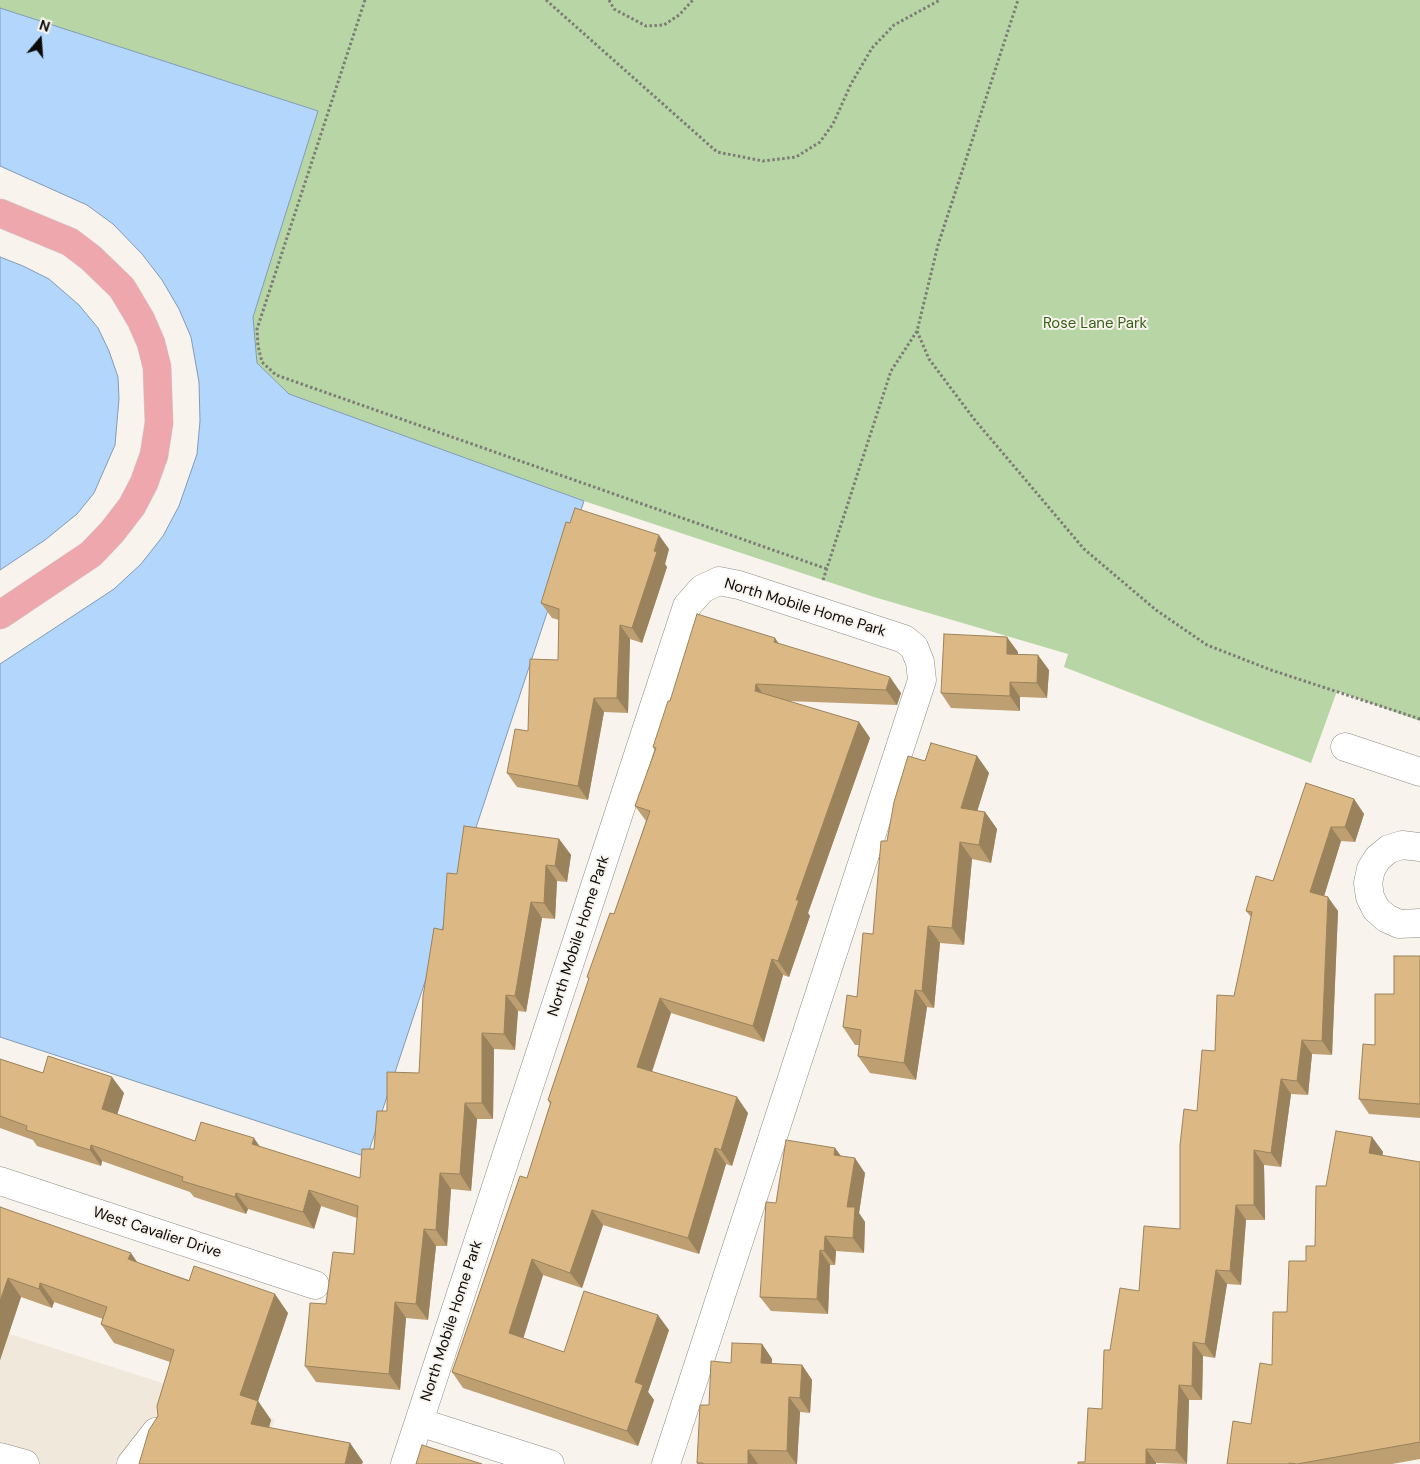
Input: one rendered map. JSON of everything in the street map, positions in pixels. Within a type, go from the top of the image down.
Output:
[{"type":"main road","points":[[0,213],[70,242],[91,258],[122,288],[142,320],[151,343],[157,367],[159,423],[154,456],[144,484],[132,506],[112,532],[91,554],[0,615]]},
{"type":"street","name":"North Mobile Home Park","points":[[405,1464],[687,606],[702,589],[719,581],[739,585],[904,639],[914,647],[920,662],[922,680],[666,1464]]},
{"type":"street","points":[[1345,747],[1420,772]]},
{"type":"street","points":[[1420,847],[1402,845],[1389,850],[1378,858],[1371,869],[1368,883],[1370,897],[1376,909],[1386,918],[1399,924],[1420,923]]},
{"type":"street","name":"West Cavalier Drive","points":[[0,1181],[315,1285]]},
{"type":"street","points":[[419,1422],[550,1464]]},
{"type":"street","points":[[131,1464],[156,1432]]},
{"type":"street","points":[[0,1457],[24,1464]]},
{"type":"path","points":[[365,0],[257,329],[258,346],[262,362],[276,375],[827,569]]},
{"type":"path","points":[[546,0],[717,152],[763,161],[796,157],[820,142],[833,124],[851,84],[872,48],[894,25],[940,0]]},
{"type":"path","points":[[609,0],[614,9],[646,26],[664,25],[679,15],[693,0]]},
{"type":"path","points":[[823,580],[891,371],[917,331],[938,245],[1018,0]]},
{"type":"path","points":[[917,331],[929,359],[974,419],[1084,549],[1156,610],[1207,645],[1271,670],[1420,719]]},
{"type":"shaded area","points":[[0,1331],[275,1419],[260,1464],[0,1464]]},
{"type":"green space","name":"Rose Lane Park","points":[[0,0],[1420,0],[1420,721],[1337,691],[1311,763],[1064,667],[1068,654],[874,597],[584,501],[289,394],[257,363],[253,317],[318,111],[0,8]]},
{"type":"water","points":[[0,8],[318,111],[253,317],[257,363],[289,394],[584,501],[367,1157],[0,1037],[0,664],[114,589],[141,564],[163,536],[179,506],[197,454],[200,421],[199,382],[191,337],[179,309],[162,280],[142,254],[113,224],[87,205],[0,166]]},
{"type":"water","points":[[0,257],[49,279],[79,305],[98,328],[109,351],[118,377],[119,399],[115,445],[94,493],[77,514],[45,540],[0,570]]},
{"type":"building","points":[[575,508],[659,535],[654,551],[657,552],[632,628],[620,625],[617,698],[594,698],[578,786],[507,773],[515,729],[528,731],[530,659],[558,660],[559,609],[541,603],[566,522],[570,523]]},
{"type":"building","points":[[697,614],[775,638],[774,642],[890,677],[886,690],[756,684],[755,691],[859,722],[796,900],[799,900],[778,961],[772,959],[753,1026],[660,998],[637,1067],[737,1097],[721,1150],[715,1148],[688,1238],[592,1210],[570,1273],[532,1259],[509,1333],[564,1352],[584,1291],[658,1315],[635,1382],[643,1385],[627,1431],[452,1372],[520,1176],[527,1178],[551,1102],[548,1100],[589,978],[587,977],[610,913],[614,914],[650,811],[635,806],[656,748],[653,747],[668,701],[670,701]]},
{"type":"building","points":[[944,634],[1007,637],[1007,654],[1038,655],[1037,683],[1010,682],[1010,696],[941,693]]},
{"type":"building","points":[[931,743],[977,756],[961,808],[985,812],[979,845],[960,842],[952,928],[928,926],[922,991],[915,990],[904,1063],[858,1056],[861,1030],[843,1027],[847,995],[857,997],[863,933],[873,934],[881,841],[887,841],[894,802],[908,756],[925,761]]},
{"type":"building","points":[[1306,783],[1354,799],[1345,827],[1331,827],[1310,892],[1328,897],[1322,1041],[1302,1040],[1297,1081],[1281,1079],[1271,1153],[1254,1150],[1254,1205],[1236,1205],[1230,1271],[1216,1270],[1205,1344],[1193,1342],[1192,1386],[1179,1385],[1176,1450],[1146,1449],[1146,1464],[1078,1464],[1078,1462],[1085,1462],[1088,1408],[1102,1409],[1104,1350],[1110,1350],[1120,1288],[1139,1291],[1144,1226],[1180,1229],[1180,1145],[1184,1109],[1197,1111],[1202,1050],[1215,1051],[1217,995],[1234,996],[1252,912],[1246,911],[1256,876],[1273,881]]},
{"type":"building","points":[[464,826],[559,839],[555,866],[546,865],[544,903],[531,902],[515,996],[506,995],[504,1034],[482,1033],[482,1103],[465,1103],[460,1174],[440,1173],[436,1230],[424,1229],[416,1304],[395,1302],[389,1374],[305,1366],[310,1303],[326,1304],[333,1252],[354,1254],[358,1206],[309,1190],[303,1212],[236,1193],[235,1197],[182,1181],[183,1177],[91,1145],[90,1150],[26,1130],[27,1126],[0,1116],[0,1059],[43,1073],[48,1056],[112,1077],[102,1109],[195,1141],[201,1122],[254,1138],[252,1144],[360,1178],[362,1149],[374,1149],[377,1111],[387,1111],[387,1072],[419,1073],[423,996],[434,928],[443,930],[447,873],[457,874]]},
{"type":"building","points":[[1394,956],[1420,956],[1420,1104],[1359,1099],[1363,1044],[1375,1045],[1375,994],[1394,994]]},
{"type":"building","points":[[1336,1131],[1372,1137],[1369,1153],[1420,1162],[1420,1442],[1297,1464],[1227,1464],[1233,1421],[1251,1424],[1260,1363],[1272,1365],[1273,1312],[1287,1312],[1289,1261],[1306,1261],[1306,1246],[1315,1246],[1316,1186],[1326,1186]]},
{"type":"building","points":[[786,1140],[835,1148],[834,1155],[855,1158],[847,1207],[855,1207],[853,1238],[825,1236],[824,1251],[820,1250],[817,1299],[760,1297],[766,1202],[776,1203]]},
{"type":"building","points":[[0,1207],[131,1253],[128,1259],[189,1281],[194,1266],[275,1294],[240,1395],[258,1401],[251,1424],[350,1443],[345,1464],[139,1464],[149,1430],[158,1416],[157,1406],[174,1350],[101,1324],[107,1307],[40,1283],[39,1289],[8,1278],[0,1301]]},
{"type":"building","points":[[732,1343],[762,1344],[761,1363],[802,1365],[800,1398],[789,1397],[787,1451],[748,1450],[748,1464],[697,1463],[700,1405],[709,1405],[711,1361],[731,1363]]},
{"type":"building","points":[[422,1445],[482,1464],[416,1464]]}]
